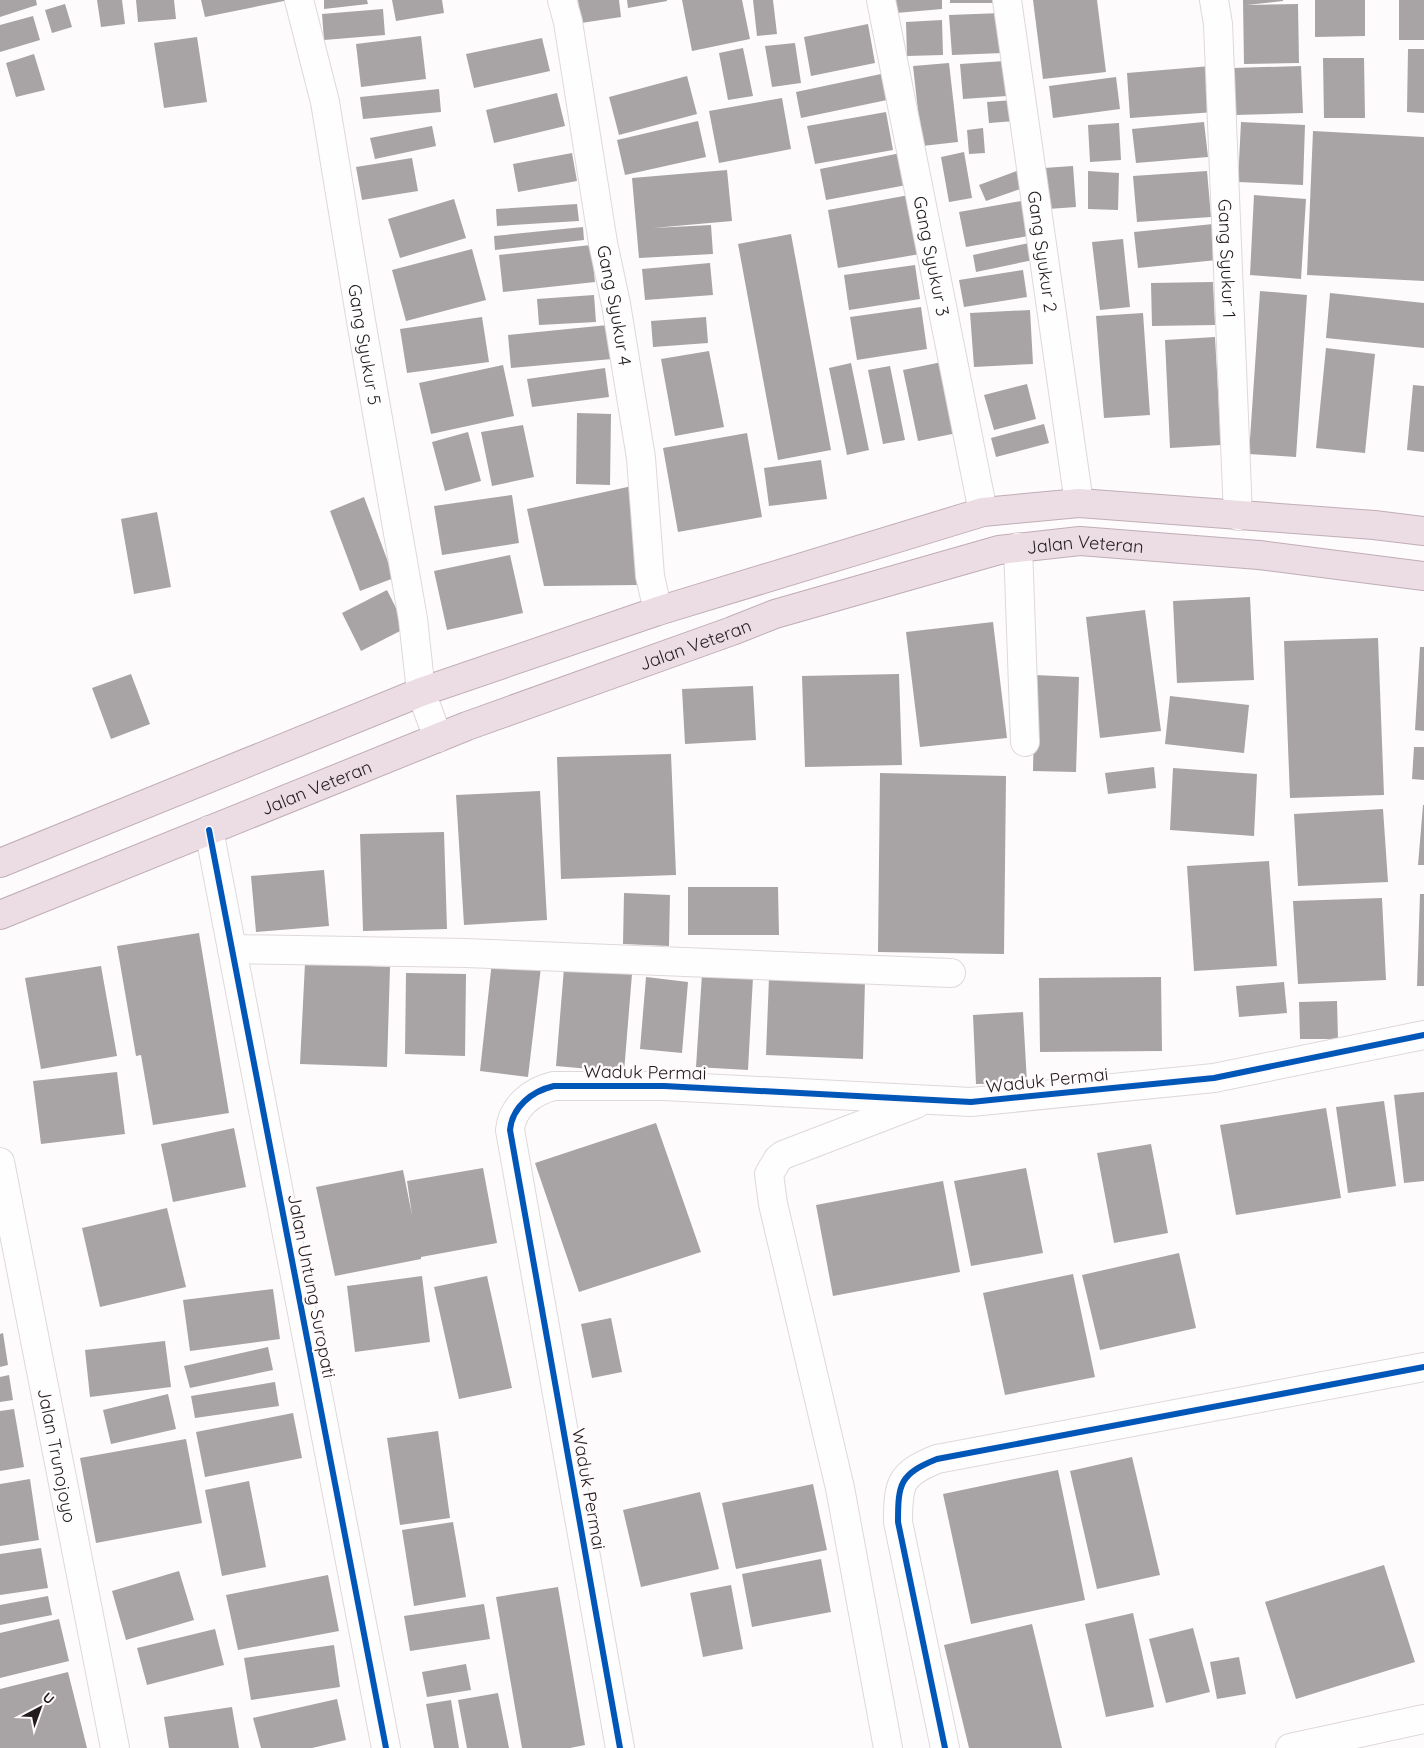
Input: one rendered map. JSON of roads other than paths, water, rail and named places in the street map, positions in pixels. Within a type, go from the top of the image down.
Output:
[{"type":"highway","points":[[0,863],[421,692],[658,611],[984,512],[1079,503],[1374,525],[1424,531]]},
{"type":"highway","name":"Jalan Veteran","points":[[0,915],[468,726],[732,631],[774,614],[999,550],[1080,541],[1259,555],[1424,576]]},
{"type":"street","name":"Gang Syukur 5","points":[[299,0],[325,102],[362,331],[413,618],[421,692],[438,738]]},
{"type":"street","name":"Gang Syukur 4","points":[[562,0],[568,22],[603,244],[616,304],[640,448],[650,576],[658,611]]},
{"type":"street","name":"Gang Syukur 3","points":[[881,0],[984,512]]},
{"type":"street","name":"Gang Syukur 2","points":[[1007,0],[1079,503]]},
{"type":"street","name":"Gang Syukur 1","points":[[1214,0],[1218,24],[1238,516]]},
{"type":"street","points":[[1018,548],[1025,742]]},
{"type":"street","name":"Jalan Untung Suropati","points":[[209,830],[386,1748]]},
{"type":"street","points":[[232,949],[466,952],[951,973]]},
{"type":"street","name":"Waduk Permai","points":[[620,1748],[510,1130],[513,1115],[527,1098],[554,1086],[664,1086],[971,1102],[1214,1078],[1424,1035]]},
{"type":"street","points":[[888,1748],[840,1488],[777,1227],[769,1174],[778,1159],[783,1155],[927,1100]]},
{"type":"street","name":"Jalan Trunojoyo","points":[[0,1162],[115,1748]]},
{"type":"street","points":[[945,1748],[898,1522],[900,1490],[903,1481],[910,1473],[918,1467],[937,1460],[1424,1367]]},
{"type":"street","points":[[1290,1748],[1424,1719]]}]
